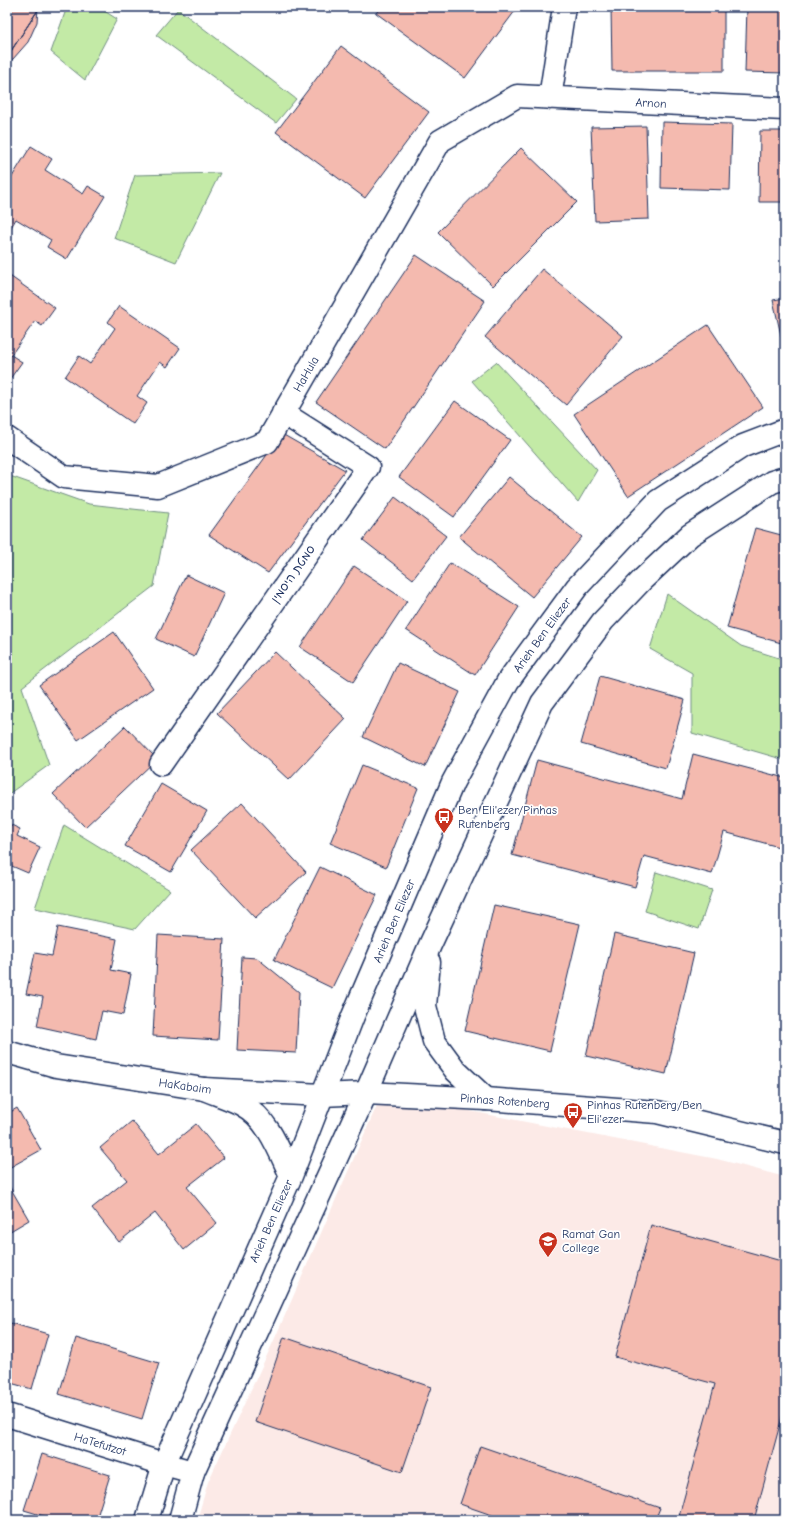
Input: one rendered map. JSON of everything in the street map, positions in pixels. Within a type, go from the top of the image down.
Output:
[{"type":"street","points":[[550,98],[564,7]]},
{"type":"street","name":"Arnon","points":[[517,96],[785,109]]},
{"type":"street","name":"HaHula","points":[[7,438],[64,477],[158,486],[267,442],[440,141],[517,96]]},
{"type":"street","name":"סמטת היסמין","points":[[161,764],[368,467],[283,413]]},
{"type":"street","name":"Arieh Ben Eliezer","points":[[147,1520],[164,1464],[291,1176],[353,1016],[453,782],[508,681],[577,587],[658,502],[743,446],[785,430]]},
{"type":"street","points":[[180,1520],[193,1472],[366,1093],[430,945],[542,703],[603,621],[643,579],[690,535],[772,482],[785,478]]},
{"type":"street","points":[[430,945],[425,1006],[434,1042],[456,1071],[486,1099]]},
{"type":"street","name":"HaKabaim","points":[[7,1052],[56,1066],[204,1089],[322,1095],[366,1093]]},
{"type":"street","points":[[204,1089],[242,1105],[260,1118],[275,1141],[291,1176]]},
{"type":"street","name":"Pinhas Rotenberg","points":[[366,1093],[486,1099],[657,1112],[785,1143]]},
{"type":"street","name":"HaTefutzot","points":[[7,1415],[193,1472]]},
{"type":"shaded area","name":"Ramat Gan College","points":[[382,1094],[717,1159],[785,1177],[784,1520],[197,1520],[208,1482],[275,1338]]},
{"type":"green space","points":[[67,7],[98,7],[117,19],[85,80],[51,52]]},
{"type":"green space","points":[[178,9],[296,99],[276,123],[156,35]]},
{"type":"green space","points":[[220,173],[176,262],[114,238],[135,175]]},
{"type":"green space","points":[[496,362],[597,470],[578,502],[472,381]]},
{"type":"green space","points":[[7,475],[89,504],[168,513],[154,586],[22,687],[49,765],[7,795]]},
{"type":"green space","points":[[667,594],[741,646],[785,660],[785,760],[692,733],[692,673],[650,649]]},
{"type":"green space","points":[[64,825],[170,890],[135,929],[35,908]]},
{"type":"green space","points":[[656,872],[712,890],[699,929],[645,911]]},
{"type":"building","points":[[7,7],[40,7],[7,57]]},
{"type":"building","points":[[7,7],[40,7],[7,57]]},
{"type":"building","points":[[7,7],[40,7],[7,57]]},
{"type":"building","points":[[7,7],[38,7],[37,22],[28,42],[13,59],[7,62]]},
{"type":"building","points":[[381,7],[518,7],[465,78],[376,13]]},
{"type":"building","points":[[611,7],[724,7],[724,71],[612,71]]},
{"type":"building","points":[[747,7],[785,7],[785,73],[745,72]]},
{"type":"building","points":[[341,46],[429,112],[365,198],[276,132]]},
{"type":"building","points":[[662,122],[732,124],[730,190],[661,188]]},
{"type":"building","points":[[646,126],[649,219],[595,221],[591,127]]},
{"type":"building","points":[[760,131],[785,131],[785,202],[759,202]]},
{"type":"building","points":[[31,146],[52,159],[45,170],[83,194],[88,186],[105,196],[67,259],[47,247],[51,240],[16,219],[10,229],[7,228],[7,185]]},
{"type":"building","points":[[521,148],[577,202],[493,286],[438,232]]},
{"type":"building","points":[[416,255],[485,301],[385,449],[316,402]]},
{"type":"building","points":[[542,269],[623,336],[566,405],[485,337]]},
{"type":"building","points":[[7,274],[55,308],[42,326],[35,321],[11,355],[22,362],[7,383]]},
{"type":"building","points":[[785,298],[785,353],[773,300]]},
{"type":"building","points":[[119,306],[180,348],[167,367],[160,362],[137,396],[147,403],[133,424],[65,377],[79,356],[90,364],[115,328],[108,322]]},
{"type":"building","points":[[708,325],[763,407],[628,496],[574,414]]},
{"type":"building","points":[[455,401],[510,440],[454,517],[399,477]]},
{"type":"building","points":[[282,434],[345,470],[268,573],[209,535]]},
{"type":"building","points":[[509,477],[582,537],[532,597],[459,537]]},
{"type":"building","points":[[395,497],[446,536],[413,579],[363,540]]},
{"type":"building","points":[[755,528],[785,536],[785,644],[727,628]]},
{"type":"building","points":[[450,563],[519,607],[475,675],[406,630]]},
{"type":"building","points":[[354,566],[407,601],[353,682],[300,647]]},
{"type":"building","points":[[186,575],[224,593],[194,657],[156,639]]},
{"type":"building","points":[[114,632],[153,688],[78,740],[39,685]]},
{"type":"building","points":[[275,652],[346,719],[289,780],[217,713]]},
{"type":"building","points":[[398,663],[460,692],[425,767],[363,737]]},
{"type":"building","points":[[600,676],[685,700],[666,768],[581,744]]},
{"type":"building","points":[[125,726],[157,759],[85,827],[53,794]]},
{"type":"building","points":[[693,754],[785,778],[785,826],[779,847],[724,832],[712,874],[644,856],[635,887],[512,855],[537,760],[682,799]]},
{"type":"building","points":[[362,765],[418,788],[386,867],[330,843]]},
{"type":"building","points":[[161,784],[207,811],[171,872],[125,846]]},
{"type":"building","points":[[242,803],[306,872],[255,918],[191,850]]},
{"type":"building","points":[[7,823],[20,829],[17,836],[40,847],[28,873],[7,864]]},
{"type":"building","points":[[320,867],[377,895],[332,988],[274,960]]},
{"type":"building","points":[[494,905],[580,924],[550,1051],[465,1031]]},
{"type":"building","points":[[58,927],[117,939],[111,970],[131,974],[123,1015],[102,1011],[96,1039],[37,1026],[43,997],[26,994],[35,953],[52,956]]},
{"type":"building","points":[[614,934],[694,953],[666,1074],[586,1056]]},
{"type":"building","points":[[158,935],[224,939],[218,1040],[153,1036]]},
{"type":"building","points":[[242,957],[257,958],[299,992],[296,1053],[237,1050]]},
{"type":"building","points":[[17,1108],[41,1150],[7,1169],[7,1114]]},
{"type":"building","points":[[132,1121],[159,1154],[196,1124],[224,1158],[187,1187],[217,1223],[184,1250],[155,1213],[119,1242],[92,1208],[127,1180],[100,1148]]},
{"type":"building","points":[[7,1182],[29,1220],[7,1233]]},
{"type":"building","points":[[651,1225],[785,1262],[785,1406],[754,1520],[678,1520],[715,1384],[615,1357]]},
{"type":"building","points":[[7,1322],[48,1334],[32,1389],[7,1382]]},
{"type":"building","points":[[284,1337],[431,1387],[402,1472],[255,1422]]},
{"type":"building","points":[[76,1338],[159,1363],[142,1419],[59,1394]]},
{"type":"building","points":[[480,1446],[660,1508],[655,1520],[506,1520],[460,1504]]},
{"type":"building","points":[[42,1454],[110,1475],[96,1520],[57,1520],[24,1510]]},
{"type":"place","name":"Ben Eli'ezer/Pinhas Rutenberg","points":[[444,834]]},
{"type":"place","name":"Pinhas Rutenberg/Ben Eli'ezer","points":[[573,1129]]},
{"type":"place","name":"Ramat Gan College","points":[[548,1258]]}]
